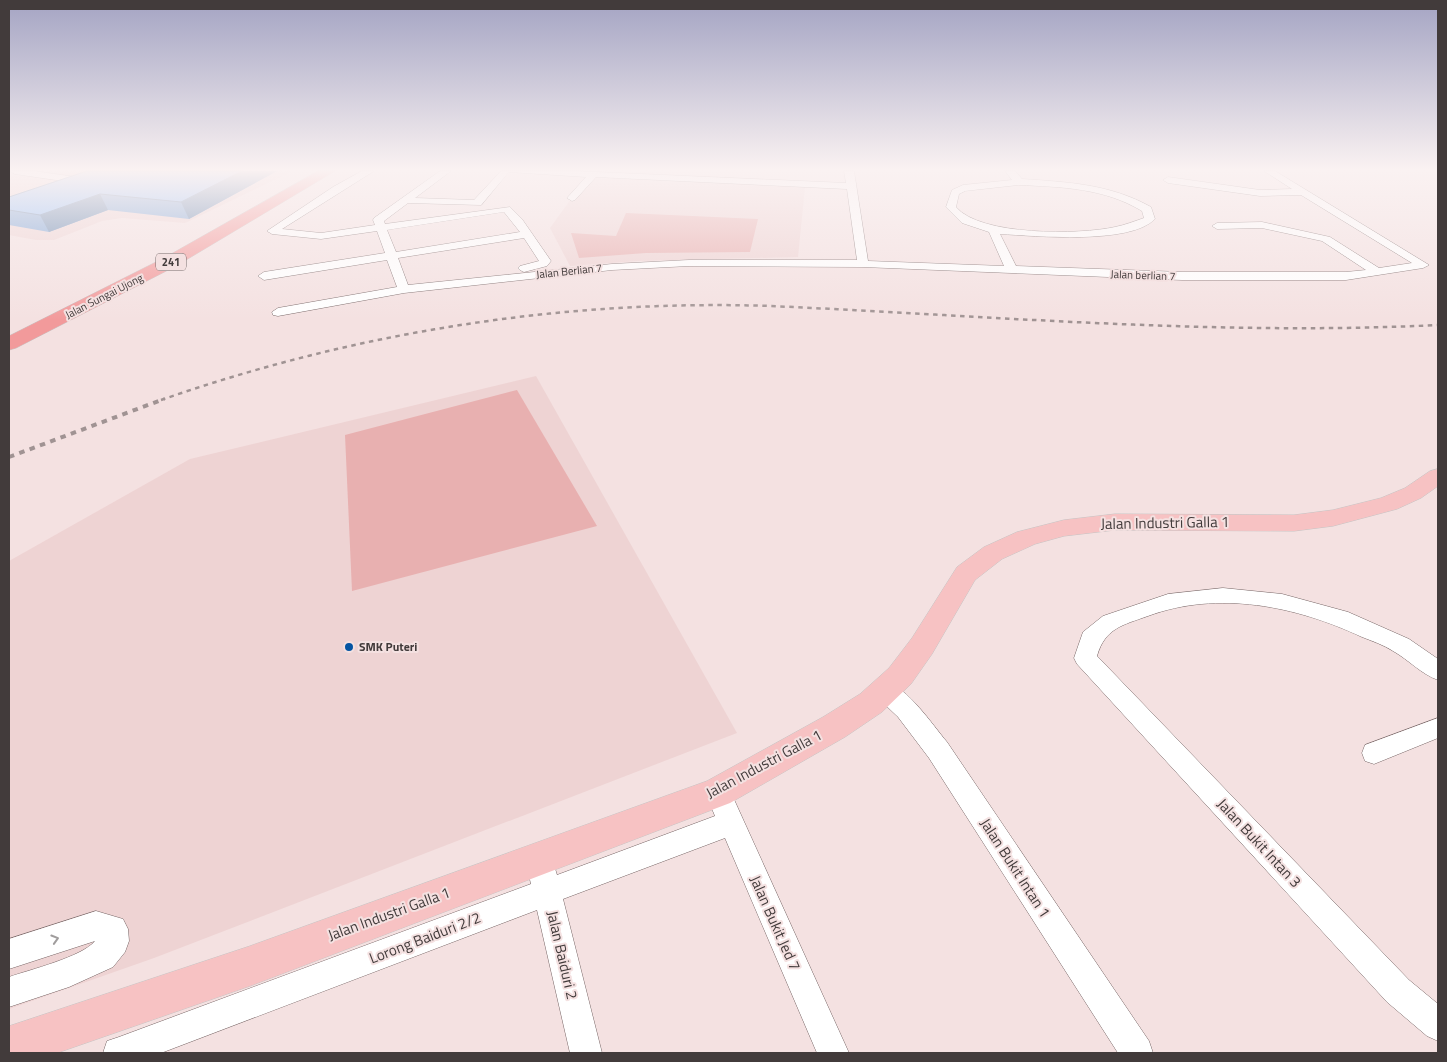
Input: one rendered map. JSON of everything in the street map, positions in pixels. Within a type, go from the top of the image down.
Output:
[{"type":"highway","name":"Jalan Sungai Ujong","points":[[9,335],[228,221]]},
{"type":"highway","name":"Jalan Sungai Ujong","points":[[9,344],[170,262],[239,221]]},
{"type":"main road","name":"Jalan Industri Galla 1","points":[[9,1048],[250,966],[718,792],[834,727],[871,703],[900,676],[922,646],[966,574],[993,553],[1026,538],[1064,528],[1115,522],[1294,523],[1333,518],[1389,504],[1413,493],[1438,476]]},
{"type":"street","points":[[289,221],[272,232],[321,236],[429,221]]},
{"type":"street","points":[[378,221],[404,290]]},
{"type":"street","points":[[456,283],[465,279],[545,263],[517,221]]},
{"type":"street","points":[[856,221],[863,264]]},
{"type":"street","points":[[966,221],[993,230],[1082,234],[1134,227],[1147,221]]},
{"type":"street","points":[[1351,221],[1424,265]]},
{"type":"street","points":[[1217,226],[1262,225],[1326,239],[1378,272]]},
{"type":"street","points":[[993,230],[1012,270]]},
{"type":"street","points":[[264,276],[527,234]]},
{"type":"street","name":"Jalan Berlian 7","points":[[278,312],[456,283],[622,266],[689,263],[863,264]]},
{"type":"street","name":"Jalan berlian 7","points":[[863,264],[1182,276],[1346,276],[1424,265]]},
{"type":"street","points":[[1085,658],[1090,638],[1110,622],[1168,601],[1223,595],[1282,601],[1341,618],[1401,645],[1438,671]]},
{"type":"street","name":"Jalan Bukit Intan 3","points":[[1085,658],[1398,991],[1438,1025]]},
{"type":"street","name":"Jalan Bukit Intan 1","points":[[885,690],[906,710],[938,750],[1137,1053]]},
{"type":"street","points":[[1374,752],[1438,728]]},
{"type":"street","name":"Jalan Bukit Jed 7","points":[[718,792],[833,1053]]},
{"type":"street","name":"Lorong Baiduri 2/2","points":[[119,1053],[731,823]]},
{"type":"street","name":"Jalan Baiduri 2","points":[[539,858],[586,1053]]},
{"type":"street","points":[[9,954],[96,926],[113,929],[114,941],[102,956],[69,972],[9,992]]},
{"type":"shaded area","points":[[9,221],[105,221],[54,240],[36,240],[9,235]]},
{"type":"shaded area","points":[[154,221],[190,221],[185,223]]},
{"type":"shaded area","points":[[555,221],[802,221],[798,257],[637,261],[570,266],[550,228]]},
{"type":"shaded area","points":[[623,221],[758,221],[750,252],[646,253],[579,258],[571,233],[616,236]]},
{"type":"shaded area","name":"SMK Puteri","points":[[536,376],[737,733],[154,958],[9,1009],[9,561],[190,459]]},
{"type":"shaded area","points":[[517,390],[597,526],[352,591],[345,435]]},
{"type":"railway","points":[[163,399],[235,376],[309,356],[385,339],[462,325],[538,315],[616,308],[693,305],[771,306],[1104,323],[1271,328],[1438,325]]},
{"type":"railway","points":[[9,457],[163,399]]},
{"type":"place","name":"SMK Puteri","points":[[349,647]]}]
